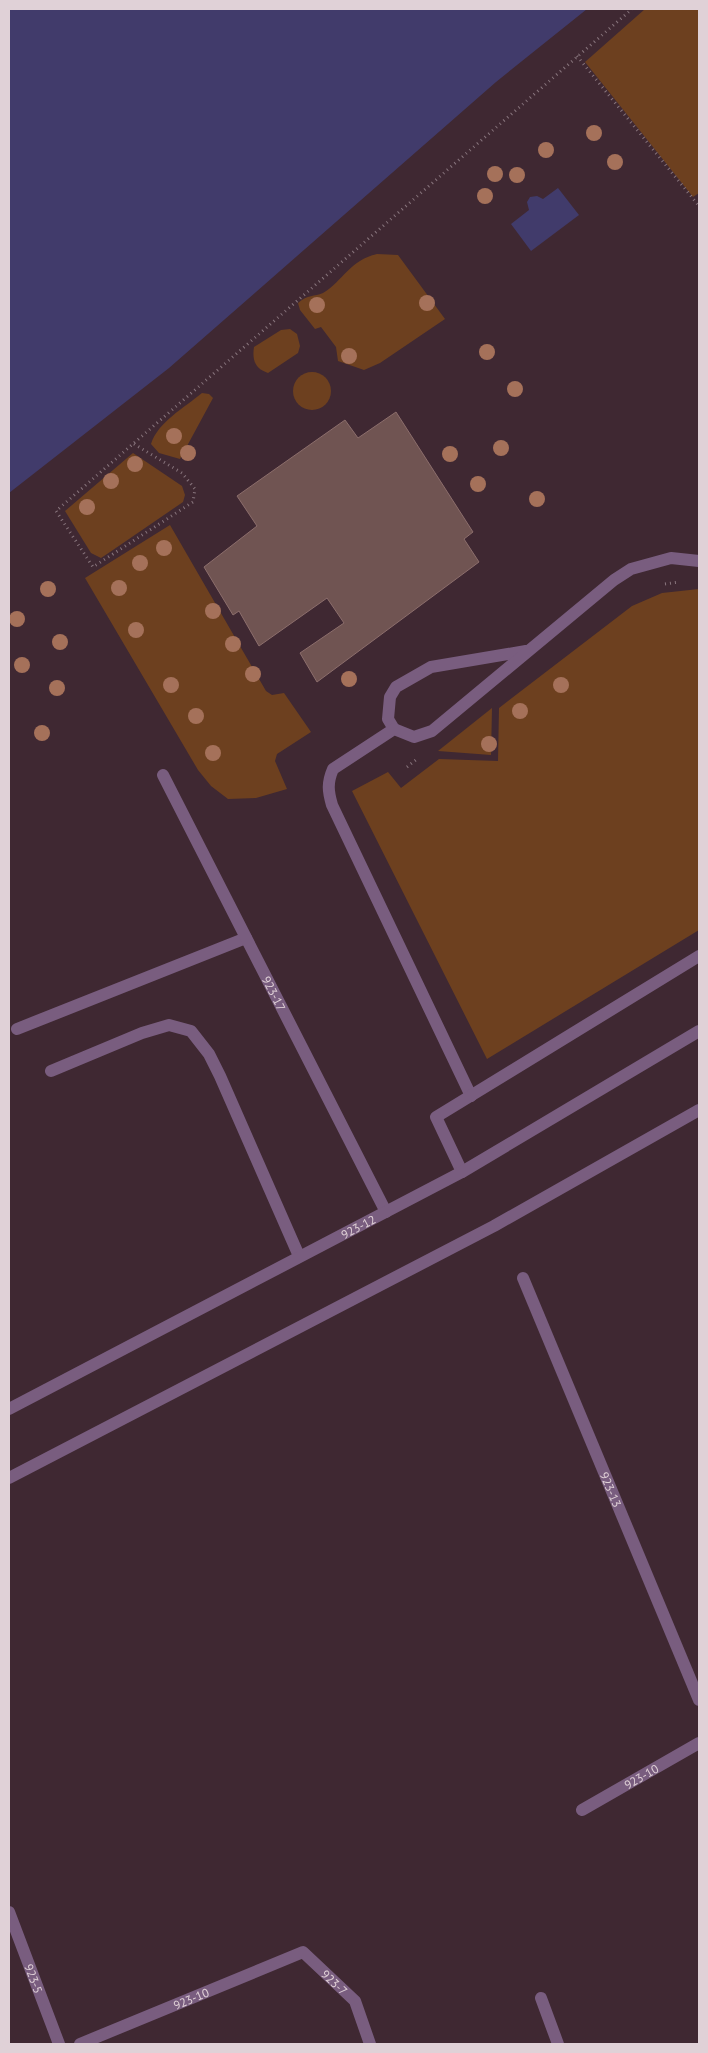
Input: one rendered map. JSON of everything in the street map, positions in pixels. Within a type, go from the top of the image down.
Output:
[{"type":"street","points":[[527,651],[431,667],[396,687],[390,697],[388,720],[394,729],[414,737],[432,730],[614,580],[631,569],[671,558],[699,561]]},
{"type":"street","points":[[394,729],[334,769],[327,789],[332,804],[471,1096]]},
{"type":"street","name":"923-17","points":[[163,775],[386,1212]]},
{"type":"street","points":[[17,1029],[246,938]]},
{"type":"street","points":[[462,1172],[436,1117],[699,956]]},
{"type":"street","points":[[50,1072],[142,1033],[170,1025],[192,1031],[209,1054],[220,1076],[300,1256]]},
{"type":"street","name":"923-12","points":[[9,1409],[462,1172],[699,1031]]},
{"type":"street","points":[[9,1478],[494,1226],[699,1110]]},
{"type":"street","name":"923-13","points":[[523,1278],[699,1700]]},
{"type":"street","name":"923-10","points":[[582,1810],[699,1743]]},
{"type":"street","name":"923-5","points":[[9,1912],[60,2044]]},
{"type":"street","name":"923-10","points":[[80,2044],[303,1952]]},
{"type":"street","name":"923-7","points":[[303,1952],[355,2001],[370,2044]]},
{"type":"street","points":[[541,1998],[558,2044]]},
{"type":"path","points":[[134,444],[182,473],[195,489],[193,502],[93,567],[56,511],[632,9]]},
{"type":"path","points":[[578,56],[699,206]]},
{"type":"shaded area","points":[[9,9],[587,9],[496,82],[169,368],[9,493]]},
{"type":"shaded area","points":[[645,9],[699,9],[699,193],[693,197],[585,62]]},
{"type":"shaded area","points":[[558,188],[579,215],[531,251],[511,224],[529,210],[527,202],[530,197],[537,196],[543,199]]},
{"type":"shaded area","points":[[377,254],[398,255],[445,319],[380,363],[364,370],[338,361],[336,347],[321,327],[315,329],[300,310],[298,303],[308,297],[323,293],[353,266]]},
{"type":"shaded area","points":[[290,329],[297,334],[300,346],[298,353],[268,373],[260,369],[254,360],[254,347],[281,330]]},
{"type":"shaded area","points":[[312,372],[325,378],[331,391],[325,404],[312,410],[299,404],[293,391],[299,378]]},
{"type":"shaded area","points":[[202,393],[209,394],[213,398],[180,459],[159,453],[151,444],[159,429],[172,416]]},
{"type":"shaded area","points":[[133,453],[182,486],[185,495],[183,502],[101,558],[91,553],[65,511]]},
{"type":"shaded area","points":[[170,525],[266,691],[272,695],[284,693],[311,732],[277,754],[275,761],[287,789],[256,798],[228,799],[211,786],[198,770],[85,578]]},
{"type":"shaded area","points":[[699,589],[699,930],[487,1059],[352,791],[388,772],[401,788],[439,759],[498,761],[499,708],[632,606],[662,593]]},
{"type":"shaded area","points":[[492,708],[491,755],[438,751]]},
{"type":"building","points":[[396,412],[473,532],[464,539],[479,562],[317,682],[300,653],[344,623],[327,598],[259,646],[239,611],[233,615],[204,567],[257,526],[237,496],[345,420],[358,438]]}]
